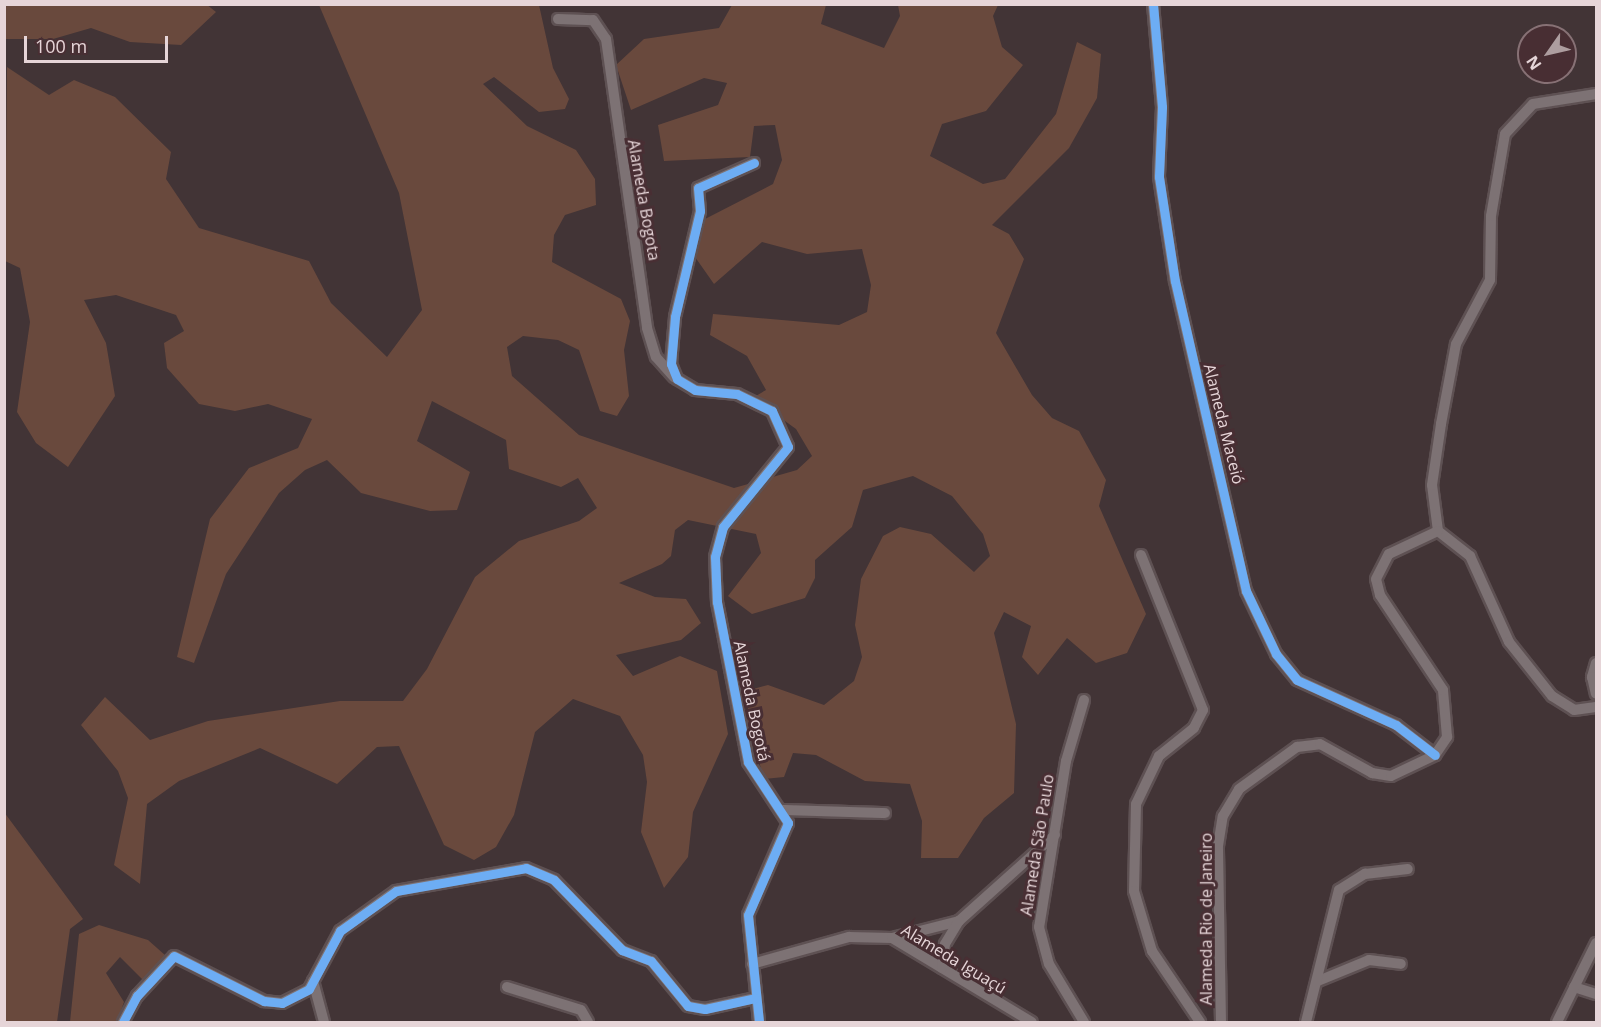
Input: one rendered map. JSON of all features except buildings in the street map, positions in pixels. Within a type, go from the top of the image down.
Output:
[{"type":"street","name":"Alameda Maceió","points":[[1153,4],[1162,107],[1160,177],[1175,281],[1246,591],[1276,654],[1297,680],[1396,725],[1436,755]]},
{"type":"street","name":"Alameda Bogota","points":[[558,19],[593,20],[606,39],[647,328],[656,357],[677,379]]},
{"type":"street","points":[[1596,94],[1533,104],[1505,134],[1491,216],[1490,280],[1456,344],[1432,485],[1438,531],[1470,556],[1509,642],[1552,696],[1574,710],[1596,707]]},
{"type":"street","points":[[677,379],[671,364],[675,317],[700,211],[698,188],[754,163]]},
{"type":"street","name":"Alameda Bogotá","points":[[677,379],[695,390],[737,394],[770,410],[788,447],[723,528],[715,557],[717,602],[748,762],[782,810],[788,824],[785,839],[748,915],[759,1023]]},
{"type":"street","points":[[1436,755],[1449,729],[1443,690],[1380,595],[1376,579],[1389,554],[1438,531]]},
{"type":"street","points":[[1141,555],[1203,710],[1194,728],[1159,756],[1136,804],[1134,891],[1152,951],[1200,1023]]},
{"type":"street","points":[[1596,663],[1592,676],[1596,694]]},
{"type":"street","name":"Alameda São Paulo","points":[[1084,700],[1066,761],[1041,939],[1084,1023]]},
{"type":"street","name":"Alameda Rio de Janeiro","points":[[1221,1023],[1218,846],[1223,816],[1239,789],[1286,751],[1308,745],[1328,747],[1380,776],[1402,774],[1436,755]]},
{"type":"street","points":[[782,810],[885,813]]},
{"type":"street","points":[[942,968],[945,944],[959,921],[1055,835]]},
{"type":"street","points":[[123,1023],[137,996],[174,956],[273,1003],[300,997],[313,981],[340,932],[396,891],[526,868],[554,880],[622,950],[659,968],[688,1006],[705,1008],[755,998]]},
{"type":"street","points":[[1305,1023],[1342,886],[1377,870],[1408,869]]},
{"type":"street","points":[[892,938],[959,921]]},
{"type":"street","name":"Alameda Iguaçú","points":[[752,964],[849,937],[892,938],[1032,1023]]},
{"type":"street","points":[[1557,1023],[1596,942]]},
{"type":"street","points":[[1318,981],[1369,960],[1401,964]]},
{"type":"street","points":[[313,981],[324,1023]]},
{"type":"street","points":[[507,987],[581,1010],[588,1023]]},
{"type":"street","points":[[1574,987],[1596,994]]},
{"type":"shaded area","points":[[206,4],[216,12],[181,45],[130,42],[91,28],[53,39],[5,39],[5,5]]},
{"type":"shaded area","points":[[319,5],[539,5],[553,68],[569,99],[565,109],[539,112],[494,77],[483,84],[527,126],[576,150],[595,179],[596,205],[565,215],[554,235],[552,262],[621,299],[630,321],[624,350],[629,396],[617,416],[600,411],[579,350],[558,340],[523,336],[507,347],[512,376],[579,435],[734,488],[797,470],[812,456],[796,429],[778,416],[754,411],[749,400],[766,390],[747,356],[710,335],[713,314],[839,325],[867,312],[871,285],[862,249],[807,254],[762,242],[714,284],[688,247],[705,219],[773,184],[782,160],[775,125],[754,126],[750,157],[664,161],[658,125],[718,105],[727,83],[704,78],[631,110],[616,65],[644,39],[719,28],[732,5],[826,5],[821,24],[884,48],[900,16],[898,5],[998,5],[993,16],[1002,47],[1023,65],[986,111],[942,124],[930,156],[983,184],[1005,179],[1056,114],[1077,42],[1101,54],[1097,98],[1069,148],[992,225],[1009,234],[1024,259],[996,333],[1032,395],[1052,418],[1079,431],[1106,480],[1099,506],[1146,614],[1127,653],[1096,663],[1067,638],[1038,675],[1022,657],[1031,626],[1004,612],[994,633],[1016,724],[1014,793],[984,818],[958,858],[921,858],[922,821],[910,784],[865,781],[816,755],[793,753],[784,777],[764,779],[746,716],[753,689],[768,685],[824,705],[854,681],[862,657],[855,625],[861,579],[883,536],[900,527],[931,534],[974,572],[990,556],[983,534],[952,496],[913,476],[863,490],[852,527],[815,560],[815,578],[805,598],[752,614],[728,596],[761,553],[756,534],[688,520],[675,530],[671,556],[662,564],[619,583],[655,597],[686,599],[701,623],[681,640],[616,655],[633,676],[680,656],[717,671],[728,734],[693,812],[688,857],[664,888],[641,832],[647,782],[643,755],[620,716],[573,699],[535,732],[514,815],[496,847],[474,860],[444,845],[399,746],[377,747],[337,784],[260,748],[179,781],[147,804],[140,884],[114,865],[128,798],[118,771],[81,725],[105,697],[150,740],[208,721],[340,701],[403,701],[427,669],[475,577],[519,541],[579,521],[597,508],[578,478],[561,487],[509,469],[506,440],[432,401],[417,441],[470,472],[457,510],[430,511],[361,493],[327,460],[305,470],[279,493],[226,574],[194,663],[177,657],[210,519],[249,468],[298,448],[312,419],[268,404],[235,411],[199,404],[167,368],[164,343],[184,331],[176,315],[116,295],[84,300],[106,343],[115,396],[68,467],[36,443],[17,412],[30,322],[20,268],[5,261],[7,67],[49,95],[74,80],[115,97],[171,152],[166,179],[199,228],[309,261],[331,303],[387,357],[422,310],[399,193]]},
{"type":"shaded area","points":[[4,812],[83,919],[70,929],[57,1022],[5,1022]]},
{"type":"shaded area","points":[[99,925],[148,940],[166,956],[144,981],[120,957],[106,973],[124,1002],[117,1022],[70,1022],[79,934]]},
{"type":"cycle path","points":[[1153,4],[1162,107],[1159,177],[1175,281],[1246,591],[1276,654],[1297,680],[1396,725],[1435,755]]},
{"type":"cycle path","points":[[754,163],[698,188],[700,211],[675,317],[671,364],[677,379],[695,390],[737,394],[772,411],[788,447],[723,527],[715,557],[717,602],[748,762],[788,823],[748,915],[759,1022]]},
{"type":"cycle path","points":[[123,1022],[137,996],[174,956],[264,1001],[282,1003],[309,989],[340,931],[396,891],[526,868],[554,880],[622,950],[651,961],[688,1006],[705,1009],[755,998]]}]
